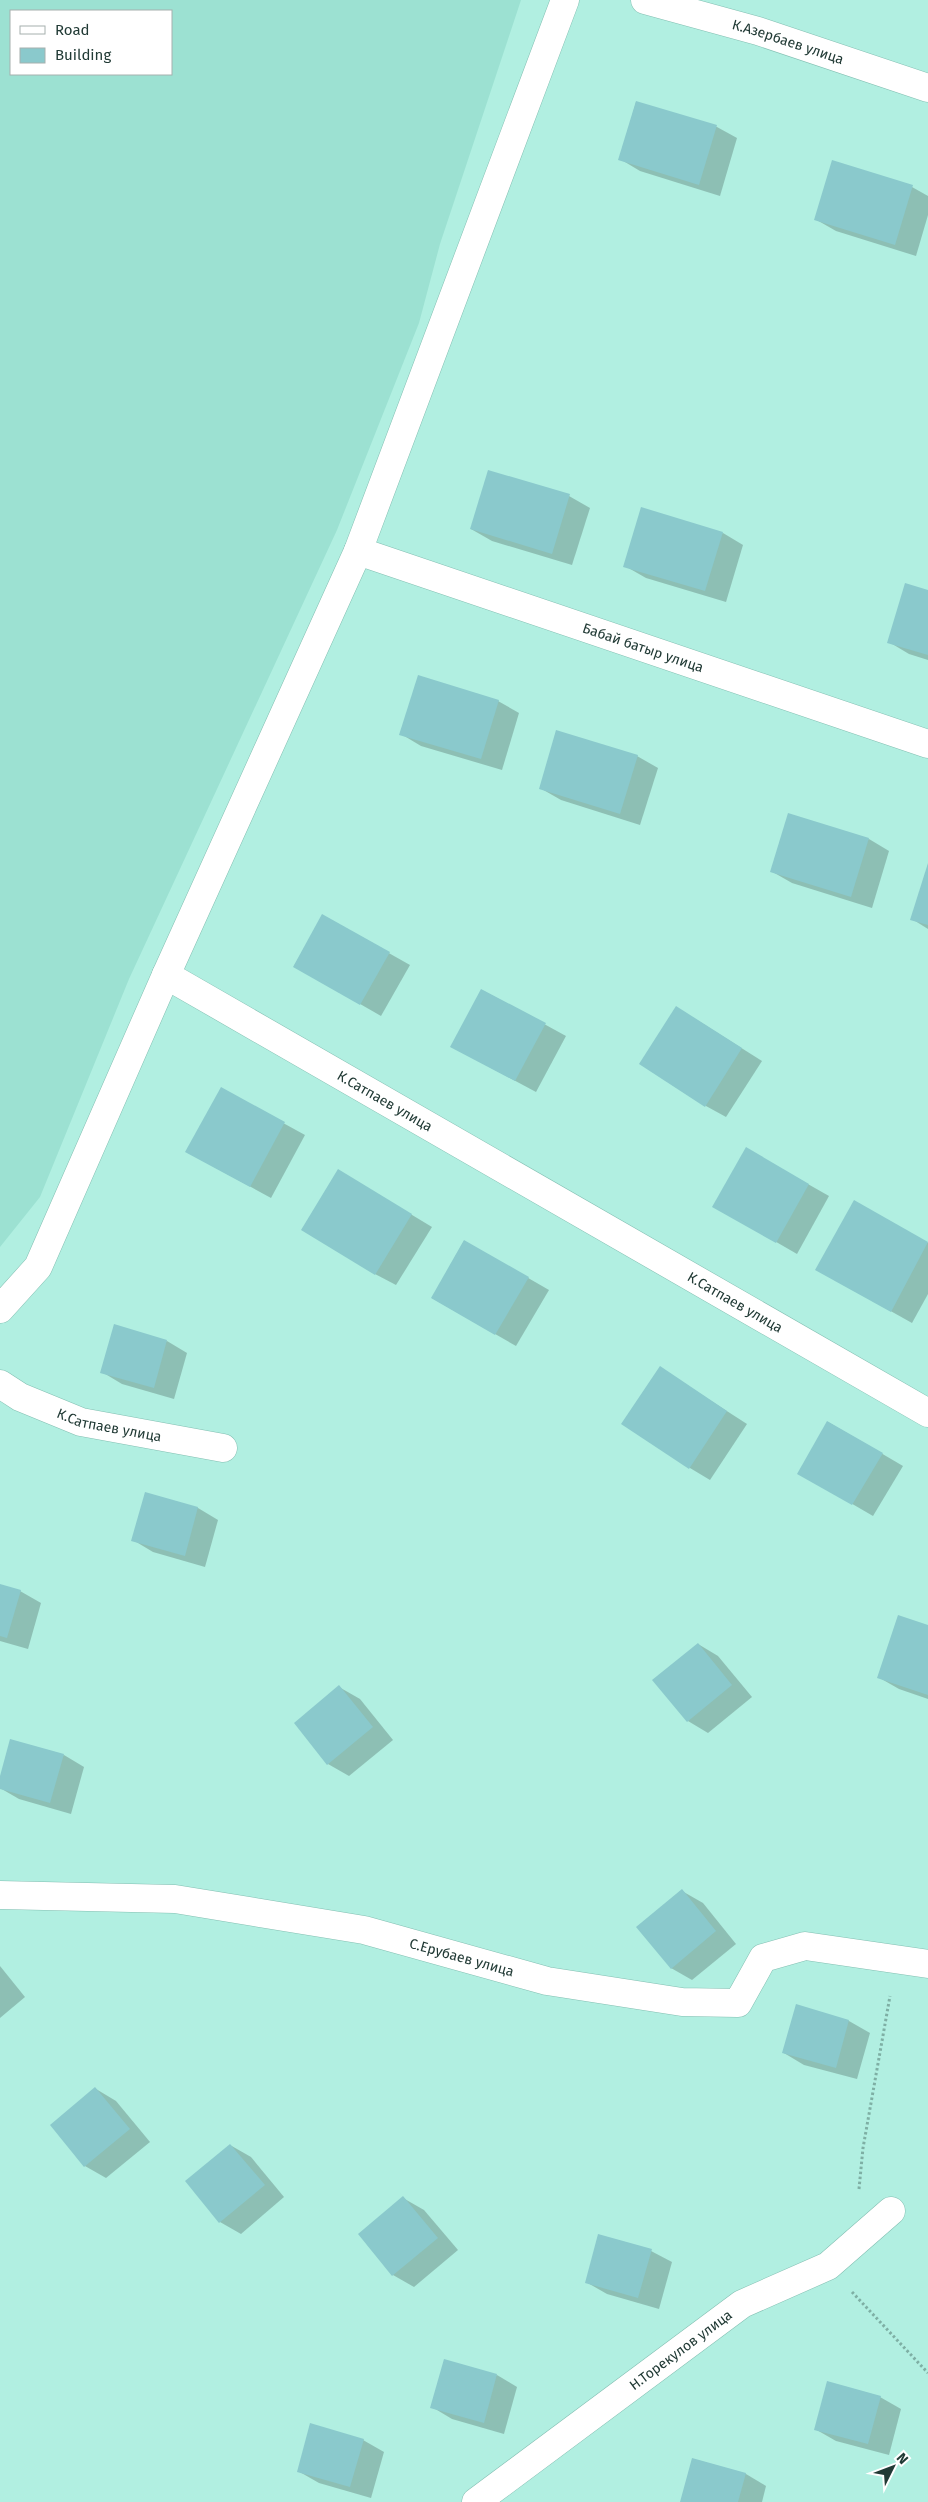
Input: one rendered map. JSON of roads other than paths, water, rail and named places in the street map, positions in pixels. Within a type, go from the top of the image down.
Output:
[{"type":"street","points":[[0,1309],[38,1267],[166,975],[358,551],[565,0]]},
{"type":"street","name":"К.Азербаев улица","points":[[645,0],[758,31],[928,88]]},
{"type":"street","name":"Бабай батыр улица","points":[[358,551],[928,744]]},
{"type":"street","name":"К.Сатпаев улица","points":[[166,975],[928,1413]]},
{"type":"street","name":"К.Сатпаев улица","points":[[0,1384],[20,1397],[81,1422],[223,1448]]},
{"type":"street","name":"С.Ерубаев улица","points":[[0,1895],[175,1899],[364,1930],[547,1981],[682,2002],[738,2003],[763,1958],[805,1946],[928,1964]]},
{"type":"street","name":"Н.Торекулов улица","points":[[476,2502],[742,2304],[828,2266],[852,2242],[891,2211]]}]
